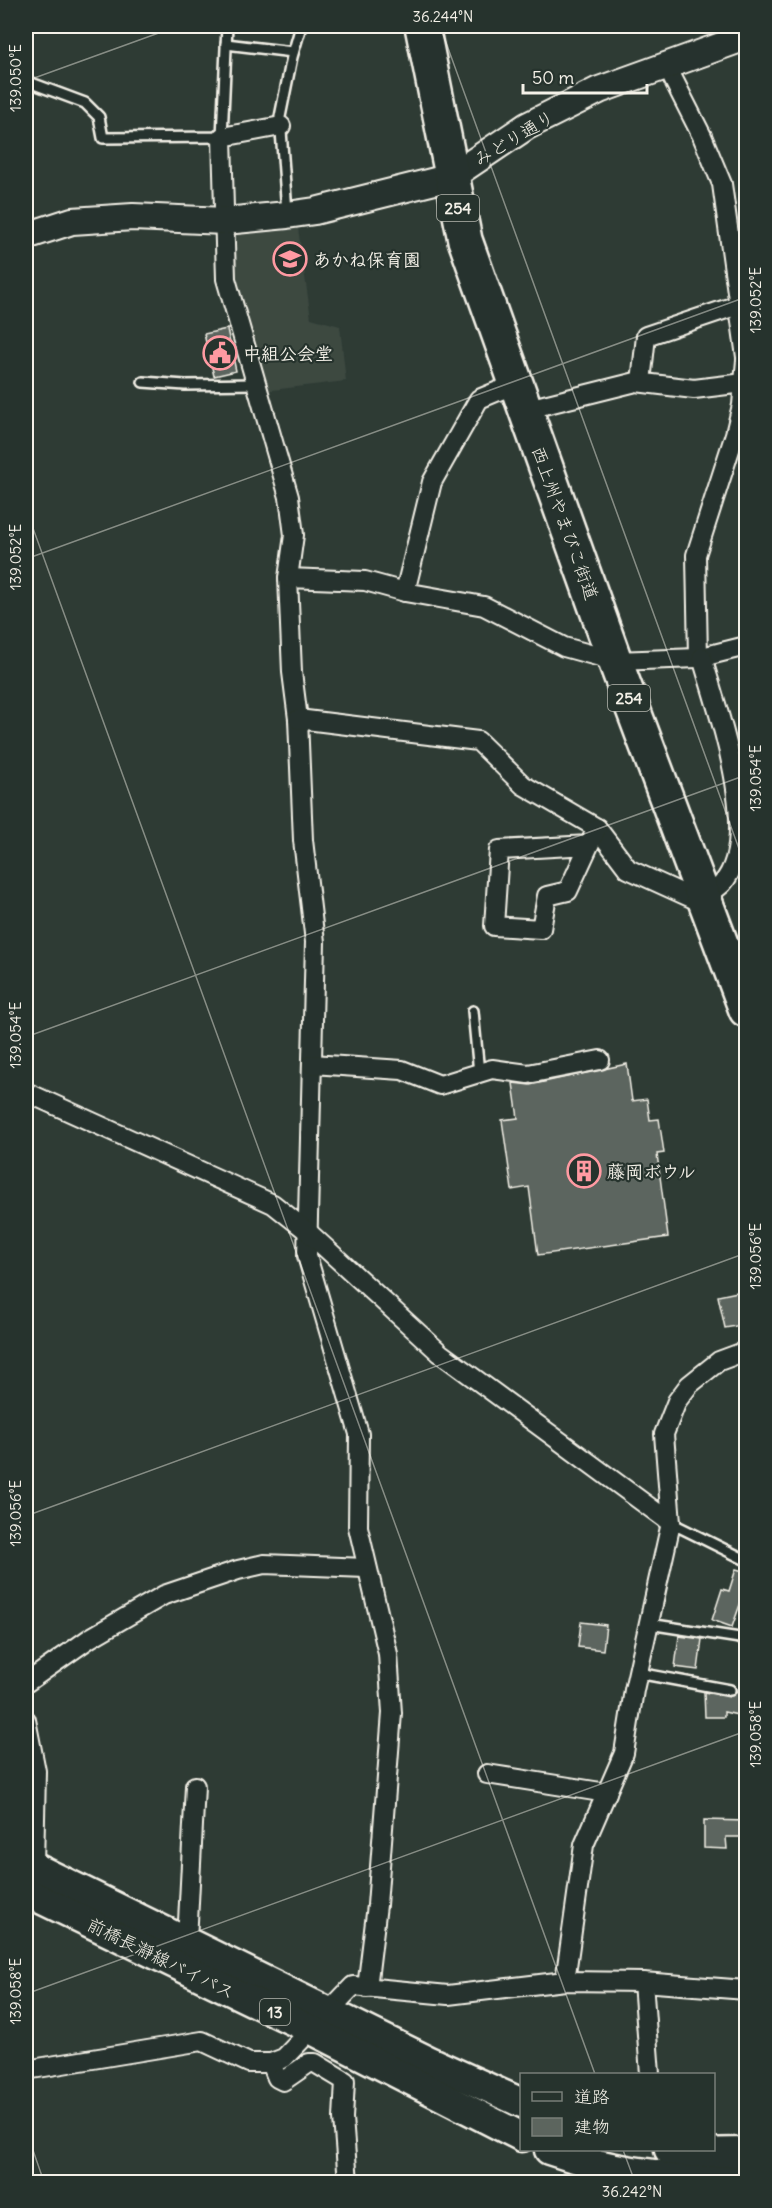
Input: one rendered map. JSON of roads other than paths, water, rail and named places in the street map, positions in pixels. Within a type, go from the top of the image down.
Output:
[{"type":"highway","name":"西上州やまびこ街道","points":[[422,26],[465,240],[615,661],[747,1010]]},
{"type":"main road","name":"前橋長瀞線バイパス","points":[[28,1874],[187,1941],[520,2136]]},
{"type":"main road","name":"前橋長瀞線バイパス","points":[[28,1874],[320,2020],[520,2102]]},
{"type":"main road","points":[[552,2151],[591,2162],[656,2174],[747,2178]]},
{"type":"main road","points":[[677,2151],[747,2152]]},
{"type":"street","name":"みどり通り","points":[[26,236],[72,221],[133,217],[225,221],[287,215],[315,211],[451,177],[527,126],[599,90],[747,37]]},
{"type":"street","points":[[298,719],[478,741],[523,785],[597,828],[628,869],[694,899],[704,896],[722,883],[735,857],[741,811],[700,658],[696,555],[735,434],[747,358],[722,184],[702,136],[666,65]]},
{"type":"street","points":[[281,126],[222,137],[226,279],[289,496],[294,535],[288,578],[292,672],[298,719],[303,840],[315,942],[312,1148],[307,1256],[359,1434],[358,1527],[388,1654],[392,1713],[377,1905],[367,1988]]},
{"type":"street","points":[[641,382],[646,336],[738,305]]},
{"type":"street","points":[[405,592],[432,482],[479,399],[520,397],[641,382],[694,389],[744,383]]},
{"type":"street","points":[[288,578],[365,581],[405,592],[484,606],[564,647],[615,661],[700,658],[747,646]]},
{"type":"street","points":[[589,845],[499,850],[494,926],[541,929],[547,896],[568,891],[597,828]]},
{"type":"street","points":[[312,1064],[402,1070],[440,1085],[492,1069],[528,1074],[600,1060]]},
{"type":"street","points":[[26,1092],[273,1204],[307,1231],[440,1353],[671,1522]]},
{"type":"street","points":[[564,1981],[584,1845],[624,1753],[638,1674],[671,1522],[664,1434],[676,1401],[706,1370],[719,1361],[747,1351]]},
{"type":"street","points":[[26,1683],[90,1638],[164,1595],[238,1570],[264,1564],[366,1568]]},
{"type":"street","points":[[26,1720],[36,1771],[28,1874]]},
{"type":"street","points":[[487,1774],[607,1792]]},
{"type":"street","points":[[187,1941],[195,1786]]},
{"type":"street","points":[[26,2070],[202,2041],[212,2043],[249,2063],[271,2064],[284,2058],[349,1988],[360,1986],[448,1995],[564,1981],[643,1982],[747,1990]]},
{"type":"street","points":[[643,1982],[650,2073]]},
{"type":"street","points":[[271,2064],[277,2078],[283,2081],[309,2063],[333,2072],[345,2081],[343,2118],[348,2182]]},
{"type":"lane","points":[[26,81],[85,103],[99,117],[103,138],[222,137],[227,26]]},
{"type":"lane","points":[[287,215],[280,117],[293,52],[302,26]]},
{"type":"lane","points":[[226,44],[293,52]]},
{"type":"lane","points":[[143,382],[185,385],[256,384]]},
{"type":"lane","points":[[473,1011],[479,1073]]},
{"type":"lane","points":[[671,1522],[747,1560]]},
{"type":"lane","points":[[649,1624],[747,1639]]},
{"type":"lane","points":[[638,1674],[730,1690]]},
{"type":"place","name":"あかね保育園","points":[[290,259]]},
{"type":"place","name":"中組公会堂","points":[[220,353]]},
{"type":"place","name":"藤岡ボウル","points":[[584,1171]]}]
